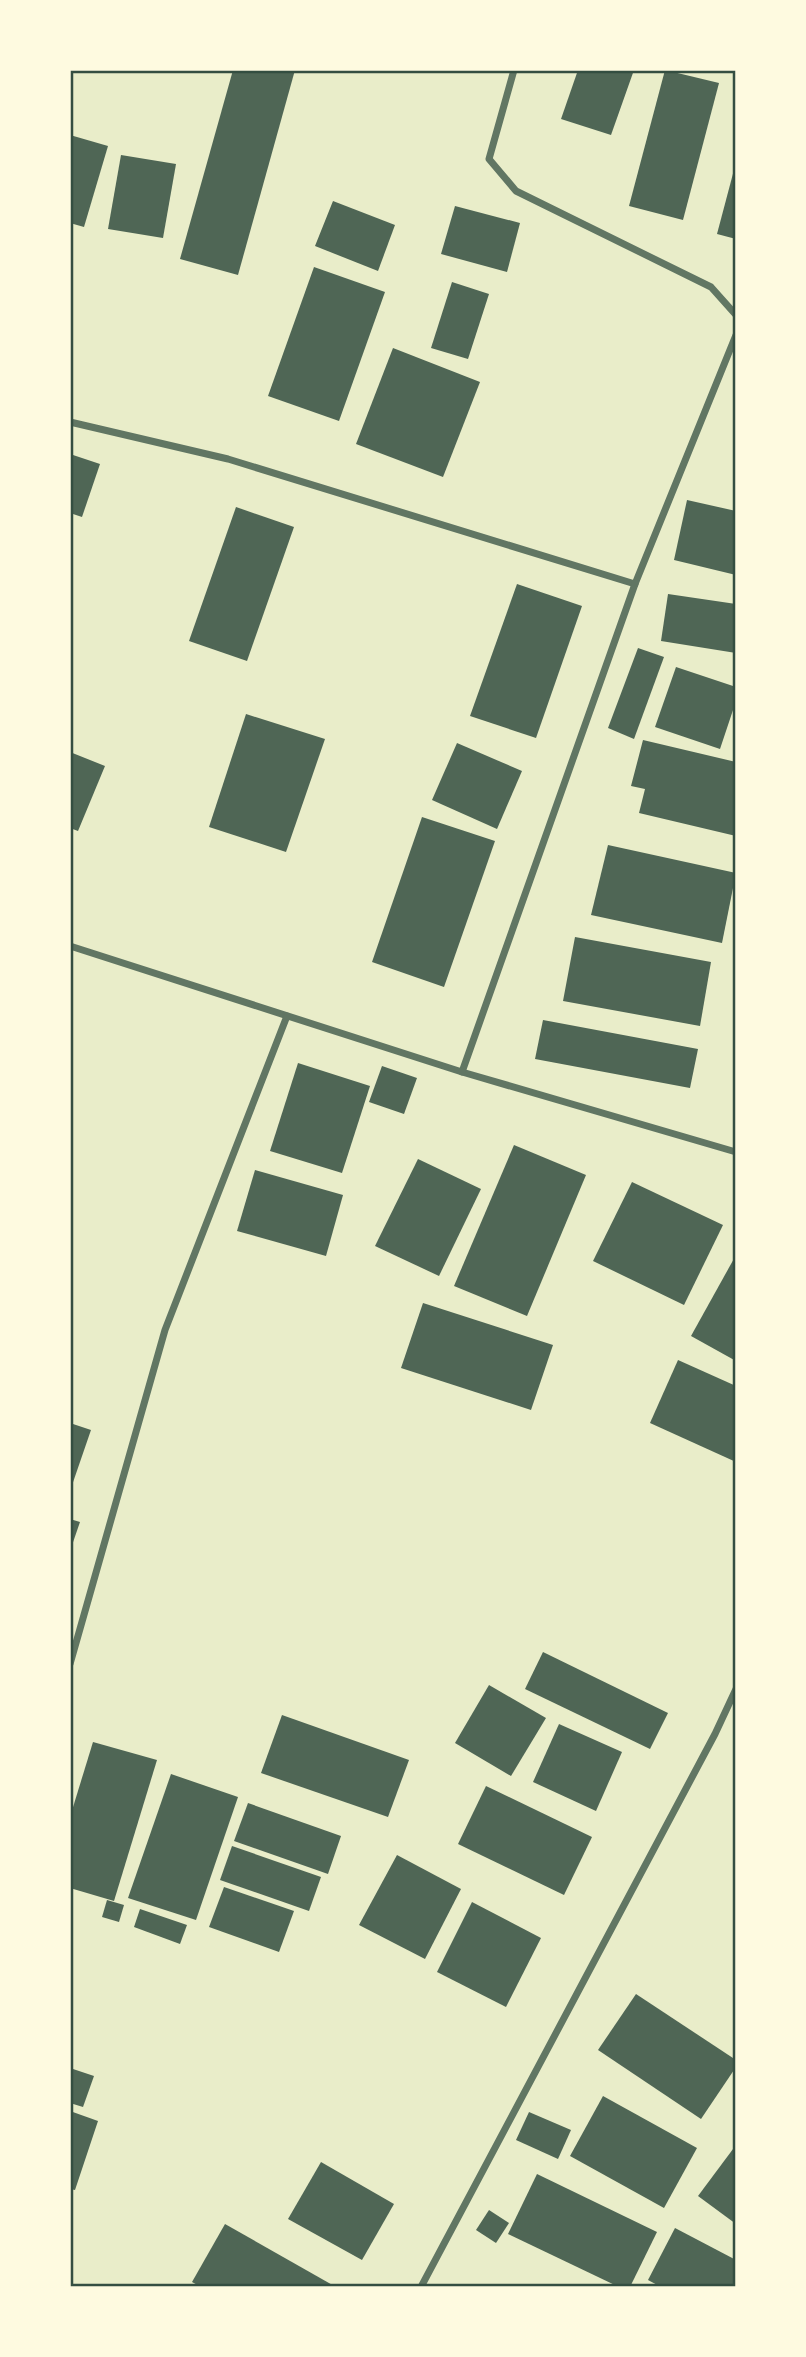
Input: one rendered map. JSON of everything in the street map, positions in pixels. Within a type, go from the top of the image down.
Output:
[{"type":"street","points":[[514,70],[489,159],[516,191],[712,287],[736,315]]},
{"type":"street","points":[[462,1072],[635,584],[736,335]]},
{"type":"street","points":[[70,422],[228,459],[635,584]]},
{"type":"street","points":[[70,946],[462,1072],[736,1152]]},
{"type":"street","points":[[70,1664],[165,1330],[287,1016]]},
{"type":"street","points":[[421,2287],[590,1972],[736,1689]]},
{"type":"building","points":[[233,70],[295,70],[238,275],[180,259]]},
{"type":"building","points":[[578,70],[634,70],[611,135],[561,119]]},
{"type":"building","points":[[665,70],[719,83],[683,220],[629,206]]},
{"type":"building","points":[[70,135],[108,146],[84,227],[70,223]]},
{"type":"building","points":[[121,155],[176,164],[163,238],[108,229]]},
{"type":"building","points":[[736,166],[736,239],[717,234]]},
{"type":"building","points":[[333,201],[395,225],[378,271],[315,246]]},
{"type":"building","points":[[455,206],[520,223],[507,272],[441,254]]},
{"type":"building","points":[[314,267],[385,292],[339,421],[268,396]]},
{"type":"building","points":[[452,282],[489,294],[468,359],[431,348]]},
{"type":"building","points":[[393,348],[480,382],[443,477],[356,444]]},
{"type":"building","points":[[70,454],[100,464],[82,517],[70,513]]},
{"type":"building","points":[[687,500],[736,511],[736,575],[674,560]]},
{"type":"building","points":[[236,507],[294,527],[247,661],[189,641]]},
{"type":"building","points":[[517,584],[582,606],[536,738],[470,716]]},
{"type":"building","points":[[668,594],[736,604],[736,653],[661,641]]},
{"type":"building","points":[[638,648],[664,657],[634,739],[608,728]]},
{"type":"building","points":[[676,667],[736,687],[736,701],[720,749],[655,727]]},
{"type":"building","points":[[246,714],[325,739],[286,852],[209,827]]},
{"type":"building","points":[[643,740],[736,762],[736,836],[639,813],[645,789],[631,786]]},
{"type":"building","points":[[457,743],[522,771],[497,829],[432,800]]},
{"type":"building","points":[[70,752],[105,766],[78,831],[70,828]]},
{"type":"building","points":[[422,817],[495,841],[444,987],[372,962]]},
{"type":"building","points":[[608,845],[736,873],[722,943],[591,915]]},
{"type":"building","points":[[575,937],[711,962],[700,1026],[563,1001]]},
{"type":"building","points":[[543,1020],[698,1049],[690,1088],[535,1059]]},
{"type":"building","points":[[298,1063],[370,1086],[342,1173],[270,1151]]},
{"type":"building","points":[[382,1066],[417,1078],[404,1114],[369,1102]]},
{"type":"building","points":[[514,1145],[586,1175],[527,1316],[454,1286]]},
{"type":"building","points":[[418,1159],[481,1189],[439,1276],[375,1246]]},
{"type":"building","points":[[255,1170],[343,1195],[326,1256],[237,1231]]},
{"type":"building","points":[[632,1182],[723,1225],[684,1305],[593,1261]]},
{"type":"building","points":[[736,1255],[736,1361],[691,1336]]},
{"type":"building","points":[[423,1303],[553,1345],[531,1410],[401,1368]]},
{"type":"building","points":[[678,1360],[736,1386],[736,1462],[650,1423]]},
{"type":"building","points":[[70,1423],[91,1430],[70,1491]]},
{"type":"building","points":[[70,1519],[80,1522],[70,1551]]},
{"type":"building","points":[[543,1652],[668,1713],[650,1749],[525,1689]]},
{"type":"building","points":[[489,1685],[546,1718],[511,1776],[455,1743]]},
{"type":"building","points":[[282,1715],[409,1760],[388,1817],[261,1773]]},
{"type":"building","points":[[559,1724],[622,1752],[596,1811],[533,1782]]},
{"type":"building","points":[[93,1742],[157,1760],[114,1901],[70,1888],[70,1817]]},
{"type":"building","points":[[171,1774],[238,1797],[196,1920],[128,1898]]},
{"type":"building","points":[[486,1786],[592,1837],[564,1895],[458,1844]]},
{"type":"building","points":[[248,1803],[341,1836],[328,1874],[234,1841]]},
{"type":"building","points":[[232,1846],[321,1877],[309,1911],[220,1880]]},
{"type":"building","points":[[397,1855],[461,1889],[425,1959],[359,1925]]},
{"type":"building","points":[[224,1887],[294,1911],[279,1952],[209,1927]]},
{"type":"building","points":[[107,1900],[124,1905],[119,1922],[102,1917]]},
{"type":"building","points":[[472,1902],[541,1938],[506,2007],[437,1972]]},
{"type":"building","points":[[140,1909],[187,1925],[180,1944],[134,1927]]},
{"type":"building","points":[[636,1994],[736,2060],[736,2067],[701,2119],[598,2050]]},
{"type":"building","points":[[70,2068],[94,2076],[83,2107],[70,2103]]},
{"type":"building","points":[[603,2096],[697,2148],[664,2208],[570,2156]]},
{"type":"building","points":[[70,2111],[98,2121],[75,2190],[70,2189]]},
{"type":"building","points":[[529,2112],[571,2130],[558,2159],[516,2140]]},
{"type":"building","points":[[736,2145],[736,2224],[698,2196]]},
{"type":"building","points":[[321,2162],[394,2204],[362,2260],[288,2219]]},
{"type":"building","points":[[537,2174],[657,2232],[630,2287],[619,2287],[508,2234]]},
{"type":"building","points":[[489,2210],[509,2223],[496,2243],[476,2230]]},
{"type":"building","points":[[225,2224],[336,2287],[201,2287],[192,2282]]},
{"type":"building","points":[[675,2228],[736,2260],[736,2287],[661,2287],[648,2280]]}]
